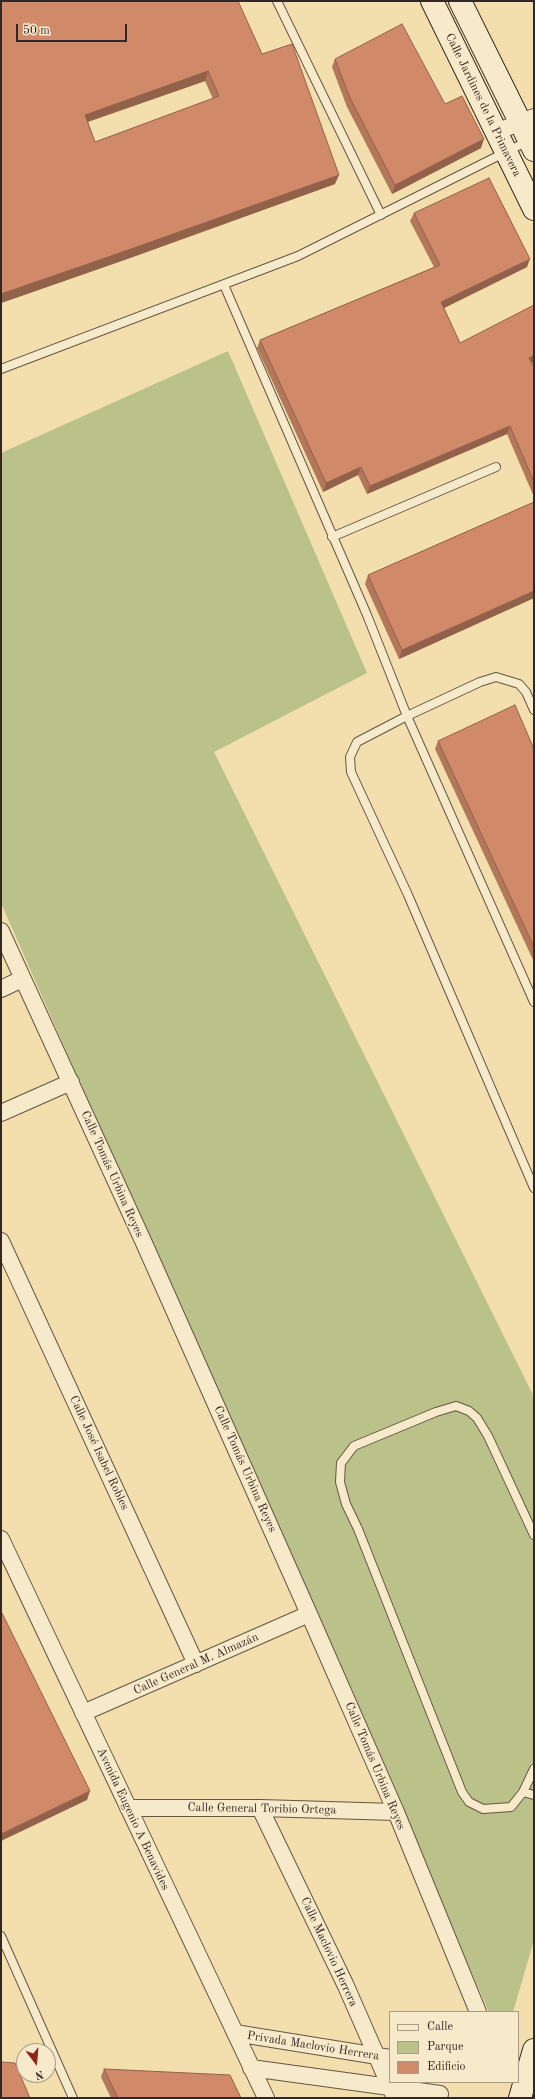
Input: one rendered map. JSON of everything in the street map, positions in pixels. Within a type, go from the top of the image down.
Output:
[{"type":"street","name":"Calle Jardines de la Primavera","points":[[432,1],[506,152],[531,195]]},
{"type":"street","points":[[460,1],[530,134]]},
{"type":"street","points":[[496,132],[530,134]]},
{"type":"street","name":"Calle Tomás Urbina Reyes","points":[[1,931],[71,1082],[310,1614],[396,1812],[478,2011]]},
{"type":"street","points":[[1,989],[22,979]]},
{"type":"street","points":[[1,1113],[71,1082]]},
{"type":"street","name":"Calle José Isabel Robles","points":[[1,1241],[196,1664]]},
{"type":"street","name":"Avenida Eugenio A Benavides","points":[[1,1540],[266,2098]]},
{"type":"street","name":"Calle General M. Almazán","points":[[83,1712],[310,1614]]},
{"type":"street","name":"Calle General Toribio Ortega","points":[[128,1808],[260,1808],[396,1812]]},
{"type":"street","name":"Calle Maclovio Herrera","points":[[260,1808],[346,1986],[383,2057],[389,2079]]},
{"type":"street","name":"Privada Maclovio Herrera","points":[[235,2033],[383,2057]]},
{"type":"street","points":[[520,2098],[534,2050]]},
{"type":"street","points":[[251,2068],[393,2093],[440,2094]]},
{"type":"street","name":"Calle Maclovio Herrera","points":[[390,2083],[393,2093]]},
{"type":"lane","points":[[277,1],[381,215]]},
{"type":"lane","points":[[1,369],[298,256],[506,152],[530,134]]},
{"type":"lane","points":[[224,285],[367,615],[407,716],[534,1002]]},
{"type":"lane","points":[[332,537],[496,467]]},
{"type":"lane","points":[[534,710],[526,692],[519,684],[496,677],[480,682],[407,716],[357,742],[350,757],[351,772],[408,895],[534,1188]]},
{"type":"lane","points":[[534,1535],[488,1436],[477,1418],[468,1411],[456,1406],[436,1412],[354,1446],[341,1463],[340,1482],[346,1504],[358,1529],[462,1792],[469,1802],[483,1809],[511,1807],[523,1792],[534,1769]]},
{"type":"lane","points":[[523,1792],[534,1795]]},
{"type":"lane","points":[[1,1936],[73,2098]]},
{"type":"green space","points":[[228,351],[367,673],[214,752],[534,1397],[534,1940],[513,2011],[489,2011],[1,903],[1,453]]},
{"type":"building","points":[[1,1],[238,1],[262,54],[292,44],[339,175],[1,294]],"holes":[[[208,71],[219,96],[95,142],[85,115]]]},
{"type":"building","points":[[402,24],[445,104],[462,96],[484,139],[395,185],[350,98],[335,59]]},
{"type":"building","points":[[489,178],[530,259],[441,302],[460,343],[534,305],[534,355],[529,358],[534,367],[534,482],[510,426],[370,486],[361,467],[326,483],[260,340],[440,265],[414,213]]},
{"type":"building","points":[[534,502],[534,591],[402,650],[368,575]]},
{"type":"building","points":[[515,705],[534,749],[534,947],[438,741]]},
{"type":"building","points":[[1,1611],[90,1791],[1,1834]]},
{"type":"building","points":[[1,2062],[15,2063],[16,2083],[24,2083],[30,2098],[1,2098]]},
{"type":"building","points":[[104,2069],[230,2075],[241,2098],[118,2098]]}]
